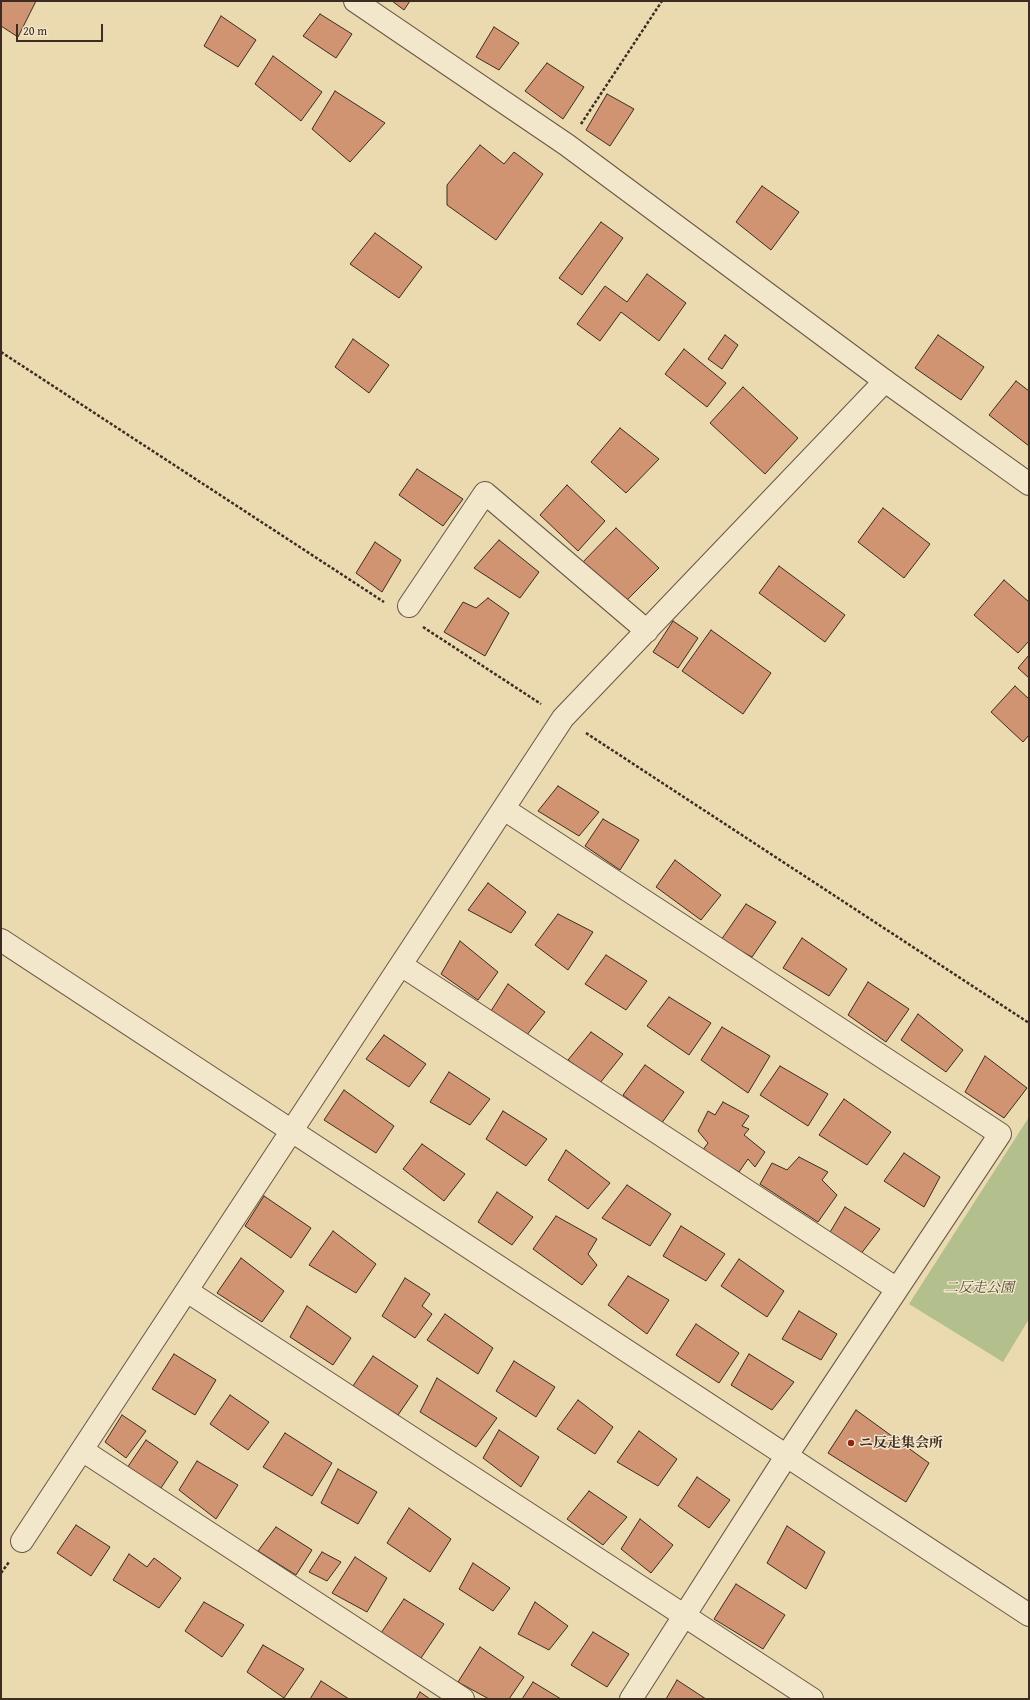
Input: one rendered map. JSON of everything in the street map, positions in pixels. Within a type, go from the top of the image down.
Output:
[{"type":"street","points":[[355,1],[567,145],[885,381],[1029,484]]},
{"type":"street","points":[[22,1541],[293,1132],[563,718],[885,381]]},
{"type":"street","points":[[405,612],[485,493],[647,631]]},
{"type":"street","points":[[504,808],[1000,1134],[787,1455],[631,1699]]},
{"type":"street","points":[[1,940],[1029,1615]]},
{"type":"street","points":[[402,965],[897,1289]]},
{"type":"street","points":[[187,1291],[812,1699]]},
{"type":"street","points":[[82,1450],[463,1699]]},
{"type":"path","points":[[567,145],[662,1]]},
{"type":"path","points":[[1,352],[405,612],[563,718],[1029,1023]]},
{"type":"green space","name":"二反走公園","points":[[1029,1117],[1029,1319],[1003,1362],[909,1304]]},
{"type":"building","points":[[1,1],[36,1],[18,37],[1,26]]},
{"type":"building","points":[[392,1],[410,1],[404,10]]},
{"type":"building","points":[[320,14],[352,34],[336,58],[303,36]]},
{"type":"building","points":[[221,16],[256,40],[238,67],[204,46]]},
{"type":"building","points":[[494,27],[519,43],[499,70],[476,57]]},
{"type":"building","points":[[273,56],[322,92],[301,121],[255,84]]},
{"type":"building","points":[[547,63],[584,87],[563,119],[525,91]]},
{"type":"building","points":[[335,91],[385,123],[350,162],[312,129]]},
{"type":"building","points":[[607,94],[634,109],[610,146],[586,130]]},
{"type":"building","points":[[480,145],[504,164],[514,152],[543,174],[496,240],[447,205],[447,185]]},
{"type":"building","points":[[762,186],[799,212],[771,250],[736,222]]},
{"type":"building","points":[[601,222],[623,238],[582,295],[559,278]]},
{"type":"building","points":[[375,233],[422,267],[399,298],[350,264]]},
{"type":"building","points":[[647,274],[686,303],[659,341],[621,312],[600,341],[577,324],[605,286],[627,302]]},
{"type":"building","points":[[725,335],[738,345],[722,369],[708,359]]},
{"type":"building","points":[[938,335],[984,367],[961,400],[915,368]]},
{"type":"building","points":[[353,339],[389,365],[369,393],[335,367]]},
{"type":"building","points":[[684,349],[726,383],[707,407],[665,374]]},
{"type":"building","points":[[1016,381],[1029,391],[1029,446],[989,415]]},
{"type":"building","points":[[743,387],[798,438],[765,474],[710,423]]},
{"type":"building","points":[[620,428],[659,459],[626,493],[591,462]]},
{"type":"building","points":[[417,469],[463,499],[443,526],[399,495]]},
{"type":"building","points":[[567,485],[605,521],[578,551],[540,515]]},
{"type":"building","points":[[883,508],[930,544],[904,578],[858,542]]},
{"type":"building","points":[[616,528],[659,568],[627,600],[582,563]]},
{"type":"building","points":[[499,540],[539,572],[520,598],[474,568]]},
{"type":"building","points":[[375,542],[401,560],[382,592],[356,573]]},
{"type":"building","points":[[779,566],[845,615],[825,642],[759,593]]},
{"type":"building","points":[[1004,580],[1029,602],[1029,641],[1018,653],[974,615]]},
{"type":"building","points":[[488,598],[509,613],[485,656],[444,632],[463,602],[476,608]]},
{"type":"building","points":[[673,621],[698,638],[678,668],[653,652]]},
{"type":"building","points":[[711,630],[771,673],[743,714],[682,671]]},
{"type":"building","points":[[1029,655],[1029,678],[1018,668]]},
{"type":"building","points":[[1015,686],[1029,699],[1029,735],[1023,742],[991,712]]},
{"type":"building","points":[[558,786],[599,812],[579,836],[538,811]]},
{"type":"building","points":[[603,819],[639,840],[620,870],[585,846]]},
{"type":"building","points":[[675,860],[721,895],[701,920],[656,887]]},
{"type":"building","points":[[488,883],[526,912],[511,933],[468,910]]},
{"type":"building","points":[[746,904],[776,922],[752,957],[721,940]]},
{"type":"building","points":[[558,914],[593,932],[568,970],[535,945]]},
{"type":"building","points":[[802,938],[847,969],[829,996],[783,968]]},
{"type":"building","points":[[460,941],[498,972],[478,1000],[441,974]]},
{"type":"building","points":[[606,955],[647,981],[626,1010],[585,984]]},
{"type":"building","points":[[868,982],[909,1009],[886,1042],[848,1015]]},
{"type":"building","points":[[508,984],[545,1012],[526,1036],[491,1011]]},
{"type":"building","points":[[669,997],[711,1023],[689,1055],[647,1026]]},
{"type":"building","points":[[918,1014],[963,1050],[946,1072],[901,1040]]},
{"type":"building","points":[[722,1027],[770,1056],[748,1093],[701,1060]]},
{"type":"building","points":[[591,1032],[623,1054],[600,1083],[568,1060]]},
{"type":"building","points":[[384,1035],[426,1064],[409,1087],[366,1059]]},
{"type":"building","points":[[985,1056],[1027,1088],[1004,1118],[965,1092]]},
{"type":"building","points":[[645,1065],[684,1092],[661,1124],[623,1095]]},
{"type":"building","points":[[780,1066],[828,1094],[808,1126],[760,1095]]},
{"type":"building","points":[[449,1072],[490,1099],[470,1125],[430,1102]]},
{"type":"building","points":[[344,1090],[394,1126],[376,1153],[324,1120]]},
{"type":"building","points":[[844,1099],[891,1132],[867,1165],[819,1135]]},
{"type":"building","points":[[723,1102],[749,1116],[742,1126],[749,1129],[744,1135],[765,1152],[755,1167],[748,1159],[739,1172],[702,1151],[708,1143],[698,1131],[708,1111],[715,1115]]},
{"type":"building","points":[[503,1111],[547,1139],[526,1166],[486,1139]]},
{"type":"building","points":[[422,1144],[465,1174],[444,1201],[403,1169]]},
{"type":"building","points":[[566,1150],[610,1183],[588,1209],[548,1180]]},
{"type":"building","points":[[904,1153],[940,1177],[924,1207],[884,1181]]},
{"type":"building","points":[[799,1157],[828,1172],[822,1180],[837,1195],[818,1222],[760,1184],[772,1163],[787,1170]]},
{"type":"building","points":[[627,1185],[671,1214],[650,1246],[602,1218]]},
{"type":"building","points":[[497,1192],[533,1217],[512,1245],[478,1222]]},
{"type":"building","points":[[264,1196],[311,1228],[291,1258],[245,1226]]},
{"type":"building","points":[[845,1207],[880,1229],[860,1255],[829,1234]]},
{"type":"building","points":[[556,1216],[597,1239],[588,1254],[597,1265],[582,1285],[533,1249]]},
{"type":"building","points":[[681,1226],[725,1254],[706,1281],[663,1256]]},
{"type":"building","points":[[333,1231],[376,1264],[356,1293],[309,1265]]},
{"type":"building","points":[[241,1258],[284,1291],[262,1322],[217,1293]]},
{"type":"building","points":[[739,1259],[784,1291],[767,1317],[721,1286]]},
{"type":"building","points":[[628,1276],[669,1300],[647,1334],[608,1305]]},
{"type":"building","points":[[405,1278],[430,1294],[422,1306],[432,1314],[415,1338],[382,1316]]},
{"type":"building","points":[[307,1306],[351,1338],[333,1365],[290,1337]]},
{"type":"building","points":[[799,1311],[837,1334],[821,1360],[782,1339]]},
{"type":"building","points":[[445,1314],[493,1348],[478,1374],[427,1340]]},
{"type":"building","points":[[696,1324],[739,1353],[719,1383],[676,1355]]},
{"type":"building","points":[[174,1354],[216,1380],[195,1415],[152,1389]]},
{"type":"building","points":[[749,1354],[794,1382],[772,1410],[731,1385]]},
{"type":"building","points":[[373,1356],[418,1386],[398,1415],[353,1386]]},
{"type":"building","points":[[514,1361],[555,1387],[536,1417],[496,1391]]},
{"type":"building","points":[[437,1378],[497,1418],[476,1447],[420,1412]]},
{"type":"building","points":[[230,1395],[269,1422],[248,1450],[210,1424]]},
{"type":"building","points":[[578,1400],[613,1427],[595,1454],[557,1429]]},
{"type":"building","points":[[856,1410],[929,1463],[906,1502],[828,1453]]},
{"type":"building","points":[[122,1415],[146,1431],[126,1458],[105,1442]]},
{"type":"building","points":[[499,1430],[539,1457],[521,1487],[483,1458]]},
{"type":"building","points":[[639,1431],[677,1459],[658,1486],[617,1462]]},
{"type":"building","points":[[285,1433],[332,1463],[312,1496],[263,1467]]},
{"type":"building","points":[[146,1440],[178,1462],[161,1488],[127,1468]]},
{"type":"building","points":[[197,1461],[238,1485],[216,1519],[179,1490]]},
{"type":"building","points":[[338,1469],[377,1492],[358,1524],[321,1503]]},
{"type":"building","points":[[697,1477],[730,1500],[709,1528],[678,1506]]},
{"type":"building","points":[[589,1491],[627,1517],[603,1545],[567,1519]]},
{"type":"building","points":[[409,1508],[451,1539],[430,1572],[387,1543]]},
{"type":"building","points":[[640,1519],[673,1545],[651,1573],[621,1549]]},
{"type":"building","points":[[76,1525],[110,1547],[91,1576],[57,1553]]},
{"type":"building","points":[[787,1526],[825,1552],[806,1589],[767,1563]]},
{"type":"building","points":[[276,1527],[312,1550],[296,1575],[258,1551]]},
{"type":"building","points":[[322,1552],[341,1562],[327,1581],[309,1572]]},
{"type":"building","points":[[129,1554],[147,1567],[154,1558],[181,1578],[159,1608],[113,1580]]},
{"type":"building","points":[[355,1557],[387,1578],[367,1612],[332,1593]]},
{"type":"building","points":[[473,1563],[510,1588],[493,1611],[459,1589]]},
{"type":"building","points":[[736,1584],[785,1615],[763,1649],[714,1619]]},
{"type":"building","points":[[404,1599],[444,1624],[421,1658],[381,1633]]},
{"type":"building","points":[[204,1602],[244,1625],[222,1657],[185,1631]]},
{"type":"building","points":[[535,1602],[568,1626],[549,1650],[518,1634]]},
{"type":"building","points":[[593,1632],[629,1654],[607,1687],[571,1665]]},
{"type":"building","points":[[263,1645],[304,1669],[284,1698],[247,1672]]},
{"type":"building","points":[[480,1647],[524,1677],[509,1699],[489,1699],[458,1682]]},
{"type":"building","points":[[677,1680],[706,1699],[666,1699]]},
{"type":"building","points":[[321,1681],[349,1699],[310,1699]]},
{"type":"building","points":[[533,1682],[561,1699],[522,1699]]},
{"type":"building","points":[[420,1692],[430,1699],[416,1699]]},
{"type":"place","name":"ニ反走集会所","points":[[851,1443]]}]
